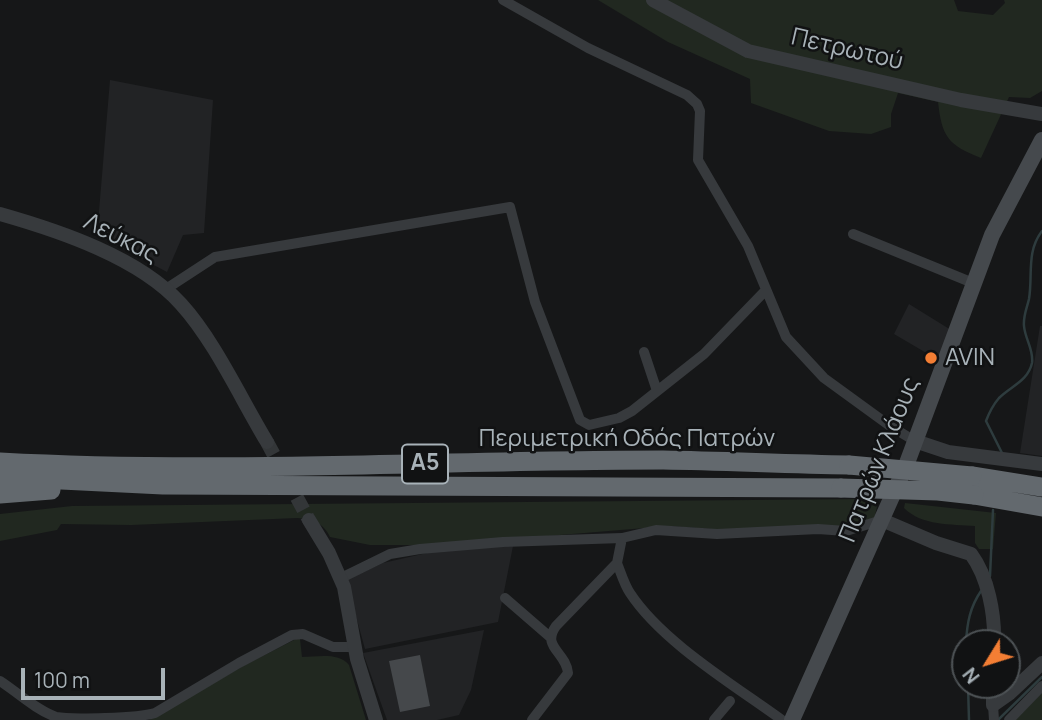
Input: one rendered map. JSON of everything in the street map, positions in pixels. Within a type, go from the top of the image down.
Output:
[{"type":"highway","name":"Περιμετρική Οδός Πατρών","points":[[0,462],[261,467],[664,460],[849,465],[973,486],[1042,506]]},
{"type":"highway","name":"Περιμετρική Οδός Πατρών","points":[[0,477],[163,485],[841,488],[938,491],[973,486],[1042,488]]},
{"type":"highway","points":[[0,494],[163,485]]},
{"type":"main road","name":"Πατρών Κλάους","points":[[792,720],[915,441],[999,220],[1042,140]]},
{"type":"street","points":[[503,0],[588,48],[695,101],[700,118],[698,160],[748,246],[786,337],[816,372],[915,441],[948,452],[1042,464]]},
{"type":"street","name":"Πετρωτού","points":[[653,0],[748,51],[961,100],[1042,114]]},
{"type":"street","points":[[166,289],[215,257],[510,207],[535,302],[580,420],[589,425],[619,418],[632,411],[704,354],[766,290]]},
{"type":"street","name":"Λεύκας","points":[[0,214],[121,259],[166,289],[187,311],[201,332],[267,442]]},
{"type":"street","points":[[853,234],[973,283]]},
{"type":"street","points":[[644,352],[657,391]]},
{"type":"street","points":[[309,520],[341,578],[355,647],[376,720]]},
{"type":"street","points":[[341,578],[378,559],[419,549],[503,542],[622,538],[656,530],[717,534],[818,529],[846,531],[882,520],[936,543],[971,554],[989,598],[993,629]]},
{"type":"street","points":[[550,637],[556,626],[617,563],[622,538]]},
{"type":"street","points":[[617,563],[630,593],[655,622],[682,646],[782,720]]},
{"type":"street","points":[[505,598],[550,637],[553,646],[566,662],[568,673],[532,720]]},
{"type":"street","points":[[0,681],[46,712],[60,718],[139,716],[155,713],[221,672],[292,635],[303,634],[332,647],[355,647]]},
{"type":"street","points":[[994,714],[1010,693],[1042,663]]},
{"type":"street","points":[[1009,720],[1042,686]]},
{"type":"street","points":[[713,720],[730,701]]},
{"type":"shaded area","points":[[598,0],[954,0],[958,11],[993,15],[1005,3],[1004,0],[1042,0],[1042,91],[1030,98],[1009,97],[981,158],[961,149],[949,138],[942,124],[938,102],[898,93],[891,114],[891,127],[871,134],[829,131],[751,103],[750,79],[668,42]]},
{"type":"shaded area","points":[[110,80],[213,100],[204,233],[183,235],[167,272],[97,235]]},
{"type":"shaded area","points":[[909,304],[951,330],[940,361],[894,334]]},
{"type":"shaded area","points":[[1042,326],[1042,456],[1020,453]]},
{"type":"shaded area","points":[[865,499],[878,502],[874,520],[848,526],[726,530],[669,526],[439,545],[370,545],[330,537],[324,528],[316,523],[297,518],[131,525],[61,524],[57,530],[0,541],[0,514],[72,506]]},
{"type":"shaded area","points":[[905,503],[996,513],[993,549],[979,549],[975,543],[975,526],[928,521],[911,514],[904,508]]},
{"type":"shaded area","points":[[513,546],[498,622],[365,649],[346,580],[383,563],[440,550]]},
{"type":"shaded area","points":[[484,630],[471,690],[459,715],[437,720],[387,720],[363,653]]},
{"type":"shaded area","points":[[300,639],[302,657],[340,658],[349,665],[366,720],[149,720],[247,664]]},
{"type":"shaded area","points":[[1042,693],[1042,720],[1015,720]]},
{"type":"building","points":[[420,655],[430,706],[400,712],[389,661]]},
{"type":"waterway","points":[[1002,453],[986,421],[997,401],[1023,379],[1032,363],[1024,319],[1029,299],[1032,255],[1042,231]]},
{"type":"waterway","points":[[990,576],[993,510]]},
{"type":"waterway","points":[[967,629],[974,603],[981,591]]},
{"type":"waterway","points":[[998,720],[1042,677]]},
{"type":"waterway","points":[[968,699],[969,720]]},
{"type":"tunnel","points":[[267,442],[309,520]]},
{"type":"place","name":"AVIN","points":[[931,358]]}]
